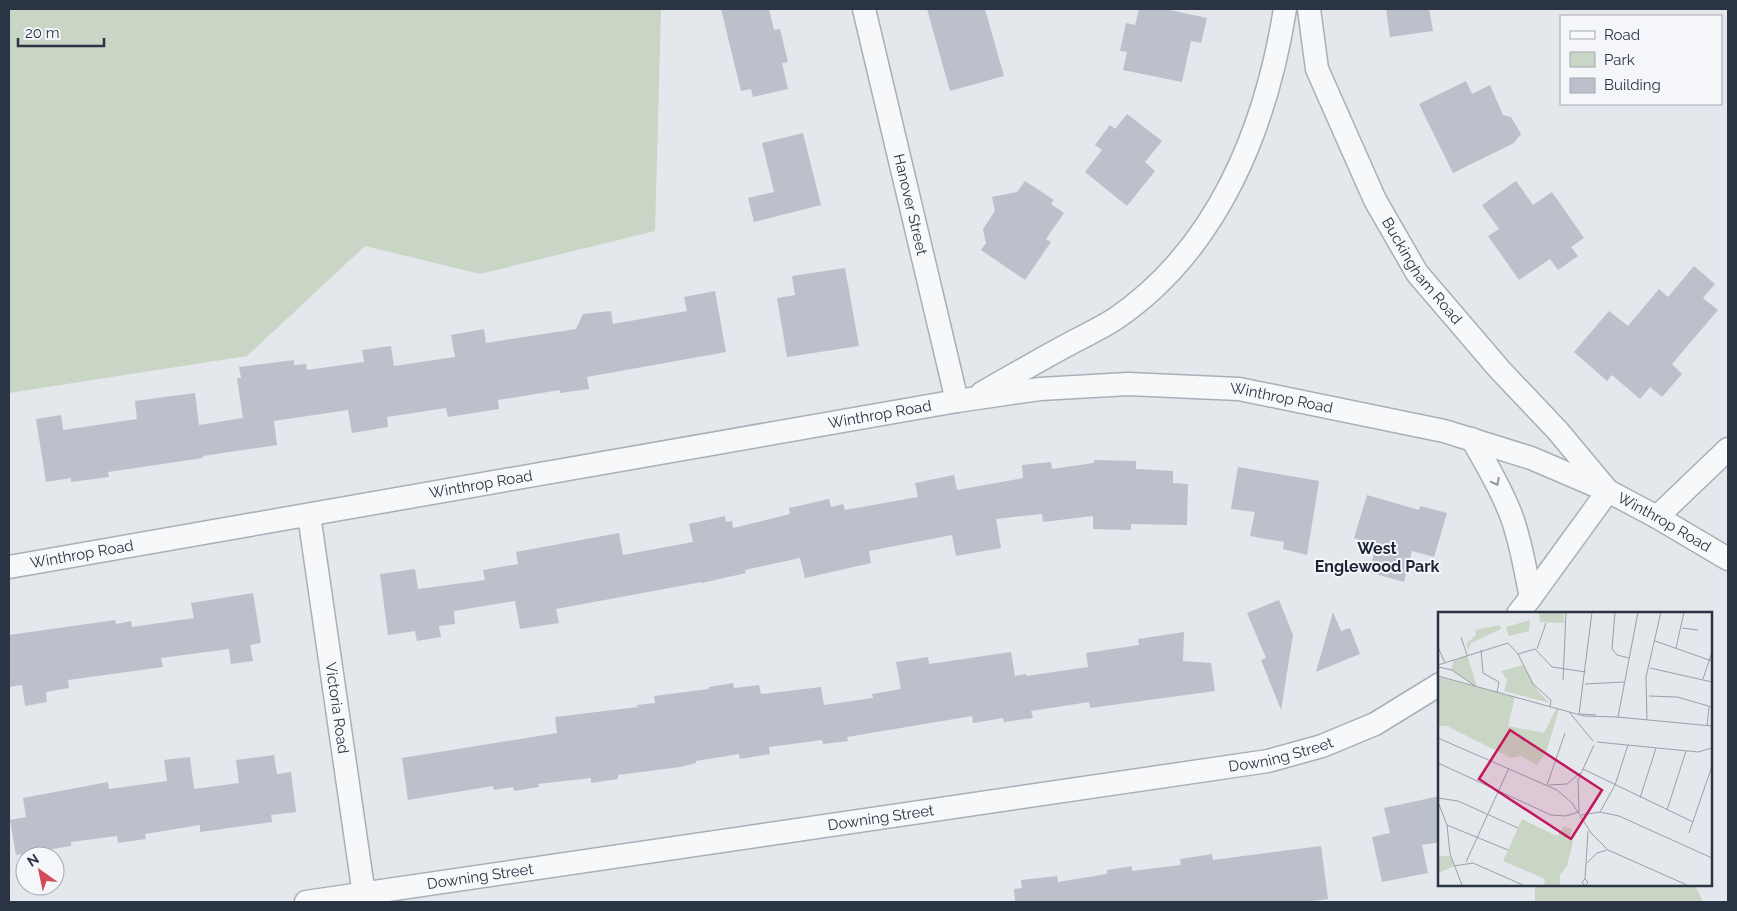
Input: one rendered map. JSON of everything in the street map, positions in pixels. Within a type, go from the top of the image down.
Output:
[{"type":"street","name":"Hanover Street","points":[[864,9],[963,400]]},
{"type":"street","points":[[963,400],[1114,319],[1152,290],[1185,256],[1213,218],[1238,171],[1259,119],[1275,65],[1285,9]]},
{"type":"street","name":"Buckingham Road","points":[[1309,9],[1318,69],[1375,200],[1417,273],[1500,370],[1557,430],[1608,491]]},
{"type":"street","name":"Winthrop Road","points":[[9,567],[963,400],[1040,389],[1128,384],[1239,388],[1444,431],[1472,439],[1531,458],[1608,491],[1658,517],[1728,559]]},
{"type":"street","points":[[1472,439],[1498,484],[1519,539],[1524,606]]},
{"type":"street","points":[[1658,517],[1728,449]]},
{"type":"street","points":[[1524,606],[1608,491]]},
{"type":"street","name":"Victoria Road","points":[[309,515],[365,898]]},
{"type":"street","name":"Downing Street","points":[[306,902],[365,898],[1268,761],[1322,746],[1374,724],[1438,685]]},
{"type":"green space","points":[[9,9],[661,9],[655,231],[480,274],[365,246],[247,356],[9,393]]},
{"type":"green space","points":[[1535,886],[1695,886],[1703,902],[1535,902]]},
{"type":"building","points":[[721,9],[769,9],[774,30],[780,29],[788,62],[782,63],[788,89],[753,97],[751,89],[741,91]]},
{"type":"building","points":[[927,9],[985,9],[1004,76],[950,91]]},
{"type":"building","points":[[1139,9],[1165,9],[1207,18],[1201,43],[1191,41],[1182,82],[1123,70],[1127,52],[1120,51],[1126,23],[1135,25]]},
{"type":"building","points":[[1386,9],[1429,9],[1433,31],[1390,37]]},
{"type":"building","points":[[1466,81],[1472,94],[1490,85],[1503,115],[1511,117],[1521,134],[1514,143],[1453,173],[1419,104]]},
{"type":"building","points":[[1127,114],[1162,141],[1145,162],[1155,171],[1127,206],[1085,172],[1102,150],[1095,145],[1110,125],[1115,129]]},
{"type":"building","points":[[803,133],[821,205],[754,222],[748,198],[774,192],[762,143]]},
{"type":"building","points":[[1025,181],[1054,200],[1051,204],[1064,213],[1046,239],[1051,242],[1025,280],[981,250],[986,243],[983,229],[995,211],[992,197],[1017,192]]},
{"type":"building","points":[[1516,181],[1533,205],[1552,192],[1584,238],[1571,247],[1578,256],[1558,270],[1550,259],[1519,280],[1488,236],[1499,229],[1482,205]]},
{"type":"building","points":[[1694,266],[1715,284],[1703,298],[1718,310],[1672,364],[1682,374],[1662,397],[1650,387],[1640,399],[1612,375],[1607,381],[1574,352],[1609,311],[1628,326],[1659,289],[1668,297]]},
{"type":"building","points":[[845,268],[859,346],[787,357],[777,298],[795,295],[792,276]]},
{"type":"building","points":[[715,291],[726,352],[587,377],[589,389],[560,393],[560,390],[498,400],[499,409],[448,417],[446,408],[387,417],[388,427],[352,433],[348,410],[274,421],[277,445],[108,472],[109,477],[71,482],[71,478],[46,482],[36,419],[61,415],[63,430],[137,419],[135,401],[195,393],[199,425],[243,418],[237,378],[241,378],[239,367],[294,360],[294,365],[306,364],[307,370],[364,362],[362,350],[391,346],[394,366],[455,357],[451,335],[484,329],[486,343],[576,329],[583,314],[611,311],[613,324],[687,311],[684,297]]},
{"type":"building","points":[[1094,460],[1136,461],[1136,469],[1173,471],[1173,483],[1188,484],[1187,525],[1131,524],[1131,530],[1093,529],[1093,516],[1043,522],[1042,514],[996,519],[1001,548],[956,556],[952,535],[869,551],[871,563],[805,578],[800,558],[745,570],[746,573],[702,583],[556,609],[559,623],[520,629],[515,601],[454,611],[455,624],[439,626],[441,637],[417,641],[415,631],[388,635],[380,574],[415,569],[418,589],[485,580],[483,570],[518,564],[516,552],[619,533],[623,555],[693,542],[689,524],[725,516],[726,522],[732,521],[733,528],[790,514],[789,508],[829,499],[831,507],[843,504],[845,510],[918,497],[915,483],[954,475],[957,490],[1023,478],[1022,465],[1051,462],[1052,469],[1094,463]]},
{"type":"building","points":[[1238,467],[1319,481],[1307,555],[1283,549],[1284,542],[1250,536],[1255,512],[1231,509]]},
{"type":"building","points":[[1367,495],[1419,510],[1420,506],[1447,513],[1434,557],[1412,551],[1404,582],[1355,568],[1372,561],[1376,545],[1354,538]]},
{"type":"building","points":[[253,593],[261,643],[250,645],[253,661],[231,664],[229,649],[161,658],[163,667],[68,680],[69,688],[46,692],[47,702],[25,706],[22,685],[9,687],[9,635],[115,620],[116,624],[131,621],[132,627],[194,618],[191,603]]},
{"type":"building","points":[[1279,600],[1293,635],[1281,710],[1261,660],[1266,658],[1247,613]]},
{"type":"building","points":[[1333,612],[1341,631],[1350,628],[1360,654],[1316,672]]},
{"type":"building","points":[[1184,632],[1183,661],[1211,663],[1215,691],[1090,708],[1089,702],[1031,711],[1033,718],[1004,722],[1003,718],[973,723],[972,716],[847,737],[848,741],[823,744],[822,740],[769,747],[770,754],[740,759],[739,754],[696,761],[696,763],[680,767],[618,775],[618,779],[591,783],[591,778],[538,784],[539,787],[514,791],[513,787],[494,790],[493,786],[408,800],[402,758],[557,733],[555,717],[638,707],[637,705],[655,703],[654,696],[709,689],[709,687],[733,683],[734,688],[759,685],[761,694],[821,687],[824,705],[873,698],[872,694],[901,689],[896,662],[928,657],[929,664],[1011,652],[1015,676],[1026,674],[1026,676],[1088,667],[1086,653],[1139,645],[1138,639]]},
{"type":"building","points":[[274,755],[277,774],[291,772],[296,812],[271,815],[272,822],[200,832],[200,825],[145,834],[146,839],[118,843],[117,836],[71,842],[71,846],[65,847],[15,846],[15,849],[10,820],[26,817],[23,798],[108,782],[109,789],[167,781],[164,760],[190,757],[194,789],[239,783],[236,760]]},
{"type":"building","points":[[1438,796],[1438,842],[1422,845],[1428,873],[1382,882],[1372,837],[1390,833],[1384,808]]},
{"type":"building","points":[[1321,846],[1328,899],[1305,902],[1015,902],[1014,889],[1022,888],[1021,880],[1057,876],[1058,882],[1107,874],[1107,870],[1132,866],[1132,871],[1181,865],[1180,859],[1212,854],[1213,860]]},
{"type":"district","name":"West Englewood Park","points":[[1377,557]]}]
